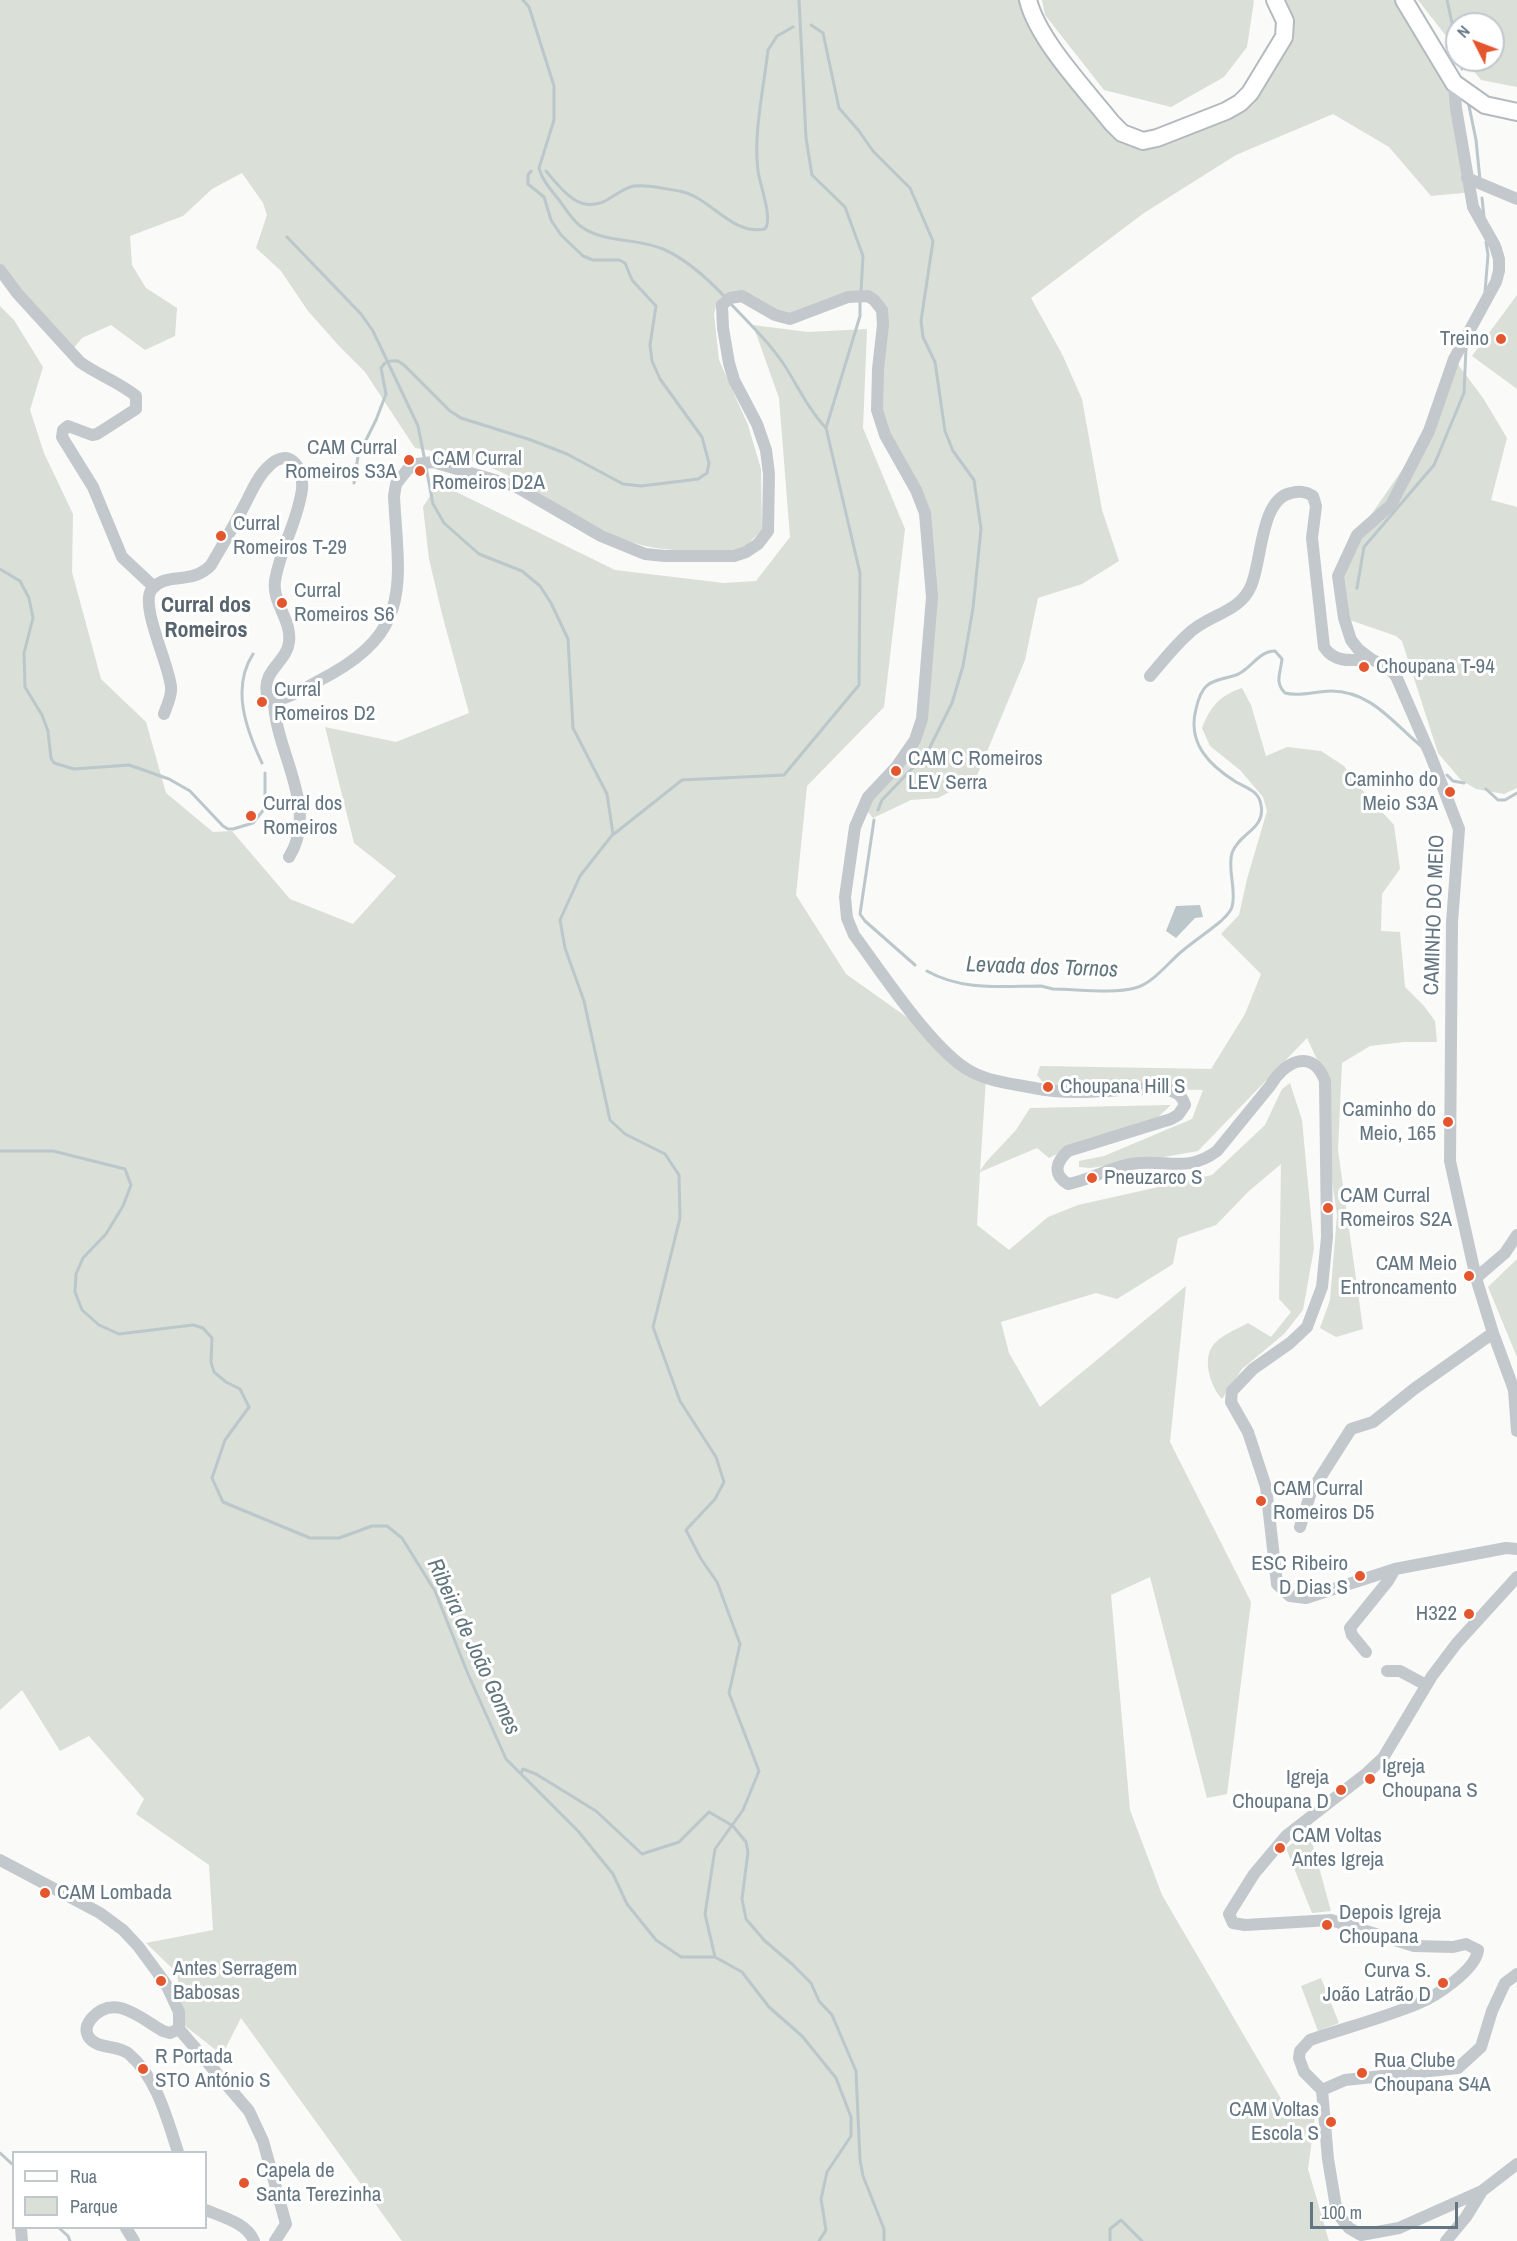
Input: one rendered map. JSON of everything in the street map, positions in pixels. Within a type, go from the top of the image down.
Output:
[{"type":"main road","points":[[1028,0],[1032,14],[1043,35],[1112,123],[1122,133],[1143,141],[1157,138],[1226,111],[1240,103],[1250,93],[1284,37],[1285,21],[1275,0]]},
{"type":"main road","points":[[1404,0],[1454,83],[1485,105],[1517,112]]},
{"type":"street","name":"CAMINHO DO MEIO","points":[[1454,83],[1473,207],[1496,246],[1499,271],[1496,282],[1454,359],[1430,431],[1390,505],[1357,535],[1338,576],[1344,618],[1351,639],[1358,649],[1387,667],[1396,676],[1459,829],[1452,922],[1450,1161],[1476,1278],[1514,1390],[1517,1431]]},
{"type":"street","points":[[1467,178],[1517,199]]},
{"type":"street","points":[[0,270],[17,293],[80,362],[125,387],[136,396],[136,409],[97,434],[87,434],[68,426],[63,430],[62,437],[93,487],[122,557],[154,587]]},
{"type":"street","points":[[274,701],[301,691],[362,655],[381,634],[393,609],[399,582],[393,496],[396,484],[408,469],[423,463],[515,486],[601,536],[645,554],[734,556],[758,544],[768,531],[769,474],[766,450],[757,424],[734,380],[729,363],[721,309],[724,302],[737,296],[748,298],[754,304],[775,315],[790,319],[849,297],[868,296],[874,300],[882,310],[883,325],[878,369],[877,410],[885,435],[916,490],[925,513],[932,597],[922,719],[915,740],[897,766],[868,797],[855,827],[845,897],[847,918],[854,935],[922,1024],[958,1063],[972,1072],[986,1078],[1038,1089],[1091,1092],[1156,1088],[1173,1091],[1182,1097],[1185,1105],[1178,1115],[1171,1119],[1068,1150],[1057,1164],[1060,1179],[1068,1184],[1087,1180],[1131,1164],[1195,1164],[1206,1159],[1217,1151],[1270,1086],[1276,1075],[1288,1064],[1299,1061],[1316,1065],[1324,1081],[1327,1237],[1322,1287],[1307,1327],[1290,1343],[1253,1369],[1233,1391],[1231,1402],[1248,1432],[1266,1487],[1277,1584],[1290,1596],[1306,1598],[1395,1569],[1506,1548],[1517,1549]]},
{"type":"street","points":[[164,714],[172,690],[148,608],[148,597],[154,587],[163,581],[194,577],[204,573],[211,565],[261,475],[276,460],[288,459],[298,466],[302,482],[297,512],[275,580],[276,597],[288,628],[288,649],[267,679],[267,694],[274,701],[275,723],[299,794],[297,840],[289,857]]},
{"type":"street","points":[[1150,676],[1187,634],[1206,620],[1242,601],[1252,585],[1269,515],[1274,504],[1282,496],[1299,491],[1312,496],[1316,507],[1312,538],[1324,647],[1330,655],[1340,660],[1371,659]]},
{"type":"street","points":[[1476,1278],[1504,1253],[1517,1235]]},
{"type":"street","points":[[1300,1527],[1311,1492],[1351,1429],[1373,1422],[1414,1389],[1493,1333]]},
{"type":"street","points":[[1366,1652],[1352,1635],[1350,1628],[1395,1569]]},
{"type":"street","points":[[1517,1577],[1457,1642],[1426,1685],[1383,1758],[1286,1836],[1254,1874],[1228,1914],[1233,1923],[1245,1925],[1331,1920],[1414,1947],[1453,1947],[1466,1944],[1478,1950],[1478,1958],[1463,1975],[1419,2003],[1310,2040],[1300,2051],[1299,2058],[1304,2072],[1322,2090],[1328,2159],[1337,2212],[1349,2228],[1361,2235],[1391,2230],[1482,2191],[1517,2164]]},
{"type":"street","points":[[1387,1671],[1400,1671],[1426,1685]]},
{"type":"street","points":[[0,1860],[100,1913],[123,1930],[166,1984],[179,2012],[179,2029],[249,2111],[263,2141],[286,2224],[275,2241]]},
{"type":"street","points":[[1322,2090],[1345,2080],[1458,2068],[1481,2047],[1492,2011],[1505,1983],[1517,1974]]},
{"type":"street","points":[[178,2151],[163,2104],[140,2066],[127,2052],[92,2041],[87,2033],[87,2023],[97,2011],[108,2006],[119,2007],[163,2031],[170,2033],[179,2029]]},
{"type":"street","points":[[1446,2241],[1466,2217],[1482,2191]]},
{"type":"street","points":[[207,2210],[235,2222],[252,2234],[254,2241]]},
{"type":"green space","points":[[0,0],[1030,0],[1096,103],[1143,141],[1226,111],[1284,37],[1275,0],[1404,0],[1442,55],[1473,192],[1431,196],[1389,147],[1333,114],[1236,155],[1144,213],[1031,298],[1062,354],[1082,399],[1102,510],[1119,561],[1082,584],[1038,598],[1025,660],[976,778],[938,798],[911,800],[873,818],[863,806],[915,740],[932,597],[925,513],[877,410],[883,325],[868,296],[790,319],[748,298],[721,303],[716,307],[714,314],[719,360],[748,425],[761,469],[762,530],[742,550],[670,550],[642,545],[613,535],[584,521],[529,487],[492,468],[466,459],[415,448],[365,372],[308,311],[281,271],[256,248],[267,215],[263,203],[242,173],[212,189],[183,216],[130,236],[132,265],[146,288],[177,308],[175,336],[145,350],[111,325],[82,338],[73,349],[0,265]]},
{"type":"green space","points":[[1042,0],[1254,1],[1247,47],[1224,77],[1171,107],[1104,90],[1045,15]]},
{"type":"green space","points":[[1418,0],[1517,0],[1517,87],[1481,80],[1475,72],[1505,72],[1505,12],[1445,12],[1445,35]]},
{"type":"green space","name":"Treino","points":[[1517,295],[1517,389],[1472,356]]},
{"type":"green space","points":[[0,306],[14,320],[43,367],[30,410],[44,453],[73,514],[72,572],[101,679],[146,722],[166,793],[213,832],[232,831],[290,899],[353,924],[396,876],[354,843],[325,727],[396,742],[469,713],[429,559],[423,507],[438,483],[615,570],[724,583],[756,581],[790,537],[779,398],[753,325],[808,332],[867,329],[863,428],[905,529],[884,707],[807,786],[796,895],[846,974],[929,1033],[986,1078],[980,1171],[1016,1130],[1030,1108],[1171,1105],[1156,1119],[1087,1139],[1049,1158],[1037,1148],[980,1172],[977,1225],[1009,1250],[1048,1217],[1078,1205],[1212,1175],[1265,1125],[1282,1089],[1290,1083],[1302,1120],[1314,1248],[1303,1310],[1284,1334],[1242,1369],[1222,1399],[1214,1387],[1208,1363],[1208,1356],[1215,1343],[1226,1334],[1248,1323],[1271,1337],[1291,1312],[1279,1299],[1281,1164],[1249,1191],[1216,1225],[1178,1238],[1173,1264],[1117,1299],[1096,1293],[1001,1322],[1009,1353],[1040,1407],[1186,1286],[1170,1442],[1251,1602],[1227,1794],[1207,1798],[1150,1577],[1111,1595],[1130,1810],[1162,1895],[1287,2109],[1315,2117],[1308,2169],[1329,2241],[402,2241],[241,2018],[222,2055],[184,2025],[177,1973],[146,1943],[213,1930],[209,1865],[136,1814],[144,1799],[89,1736],[60,1751],[22,1690],[0,1710]]},
{"type":"green space","points":[[1454,359],[1483,398],[1507,438],[1491,500],[1517,507],[1517,788],[1504,794],[1476,789],[1461,780],[1438,753],[1402,641],[1396,636],[1344,618],[1338,576],[1357,535],[1429,431]]},
{"type":"green space","points":[[1242,688],[1251,705],[1266,756],[1287,747],[1321,751],[1344,766],[1354,781],[1394,825],[1400,869],[1382,894],[1381,931],[1400,932],[1405,987],[1435,1021],[1437,1042],[1404,1042],[1370,1046],[1342,1063],[1338,1150],[1363,1329],[1336,1337],[1320,1328],[1330,1300],[1337,1215],[1326,1139],[1321,1068],[1307,1038],[1198,1151],[1090,1168],[1079,1167],[1079,1161],[1104,1156],[1192,1119],[1203,1090],[1047,1087],[1037,1075],[1040,1066],[1211,1069],[1245,1014],[1261,974],[1221,934],[1239,915],[1267,811],[1263,797],[1240,770],[1210,746],[1202,728],[1209,714],[1222,698]]},
{"type":"green space","points":[[1517,1259],[1517,1357],[1488,1287]]},
{"type":"green space","points":[[1309,1831],[1331,1911],[1312,1913],[1286,1848]]},
{"type":"green space","points":[[1321,1978],[1339,2023],[1318,2031],[1301,1986]]},
{"type":"shaded area","points":[[1200,905],[1203,917],[1195,918],[1176,938],[1166,931],[1176,906]]},
{"type":"waterway","points":[[523,0],[529,7],[554,86],[554,120],[539,168],[547,185],[573,219],[588,231],[609,238],[663,249],[696,270],[725,297]]},
{"type":"waterway","points":[[799,0],[806,138],[812,175],[845,207],[863,256],[861,292]]},
{"type":"waterway","points":[[1447,0],[1450,12]]},
{"type":"waterway","name":"Levada dos Tornos","points":[[811,25],[823,33],[839,108],[873,151],[910,188],[933,241],[921,321],[923,337],[935,362],[945,431],[953,451],[974,480],[981,529],[973,608],[963,666],[952,703],[927,753],[882,800],[878,810]]},
{"type":"waterway","name":"Levada dos Tornos","points":[[546,171],[564,192],[579,202],[596,204],[630,187],[651,186],[690,194],[742,227],[753,230],[765,229],[768,218],[758,171],[757,142],[768,50],[777,36],[793,27]]},
{"type":"waterway","points":[[1468,101],[1476,140],[1480,180]]},
{"type":"waterway","name":"Levada dos Tornos","points":[[390,361],[398,361],[404,365],[450,411],[461,418],[567,454],[623,484],[641,486],[698,479],[707,473],[709,463],[702,437],[660,379],[652,361],[650,345],[656,306],[632,280],[625,263],[619,260],[593,260],[583,256],[561,235],[551,220],[544,197],[528,184],[528,175],[531,171]]},
{"type":"waterway","points":[[1482,198],[1484,217]]},
{"type":"waterway","points":[[287,237],[361,314],[373,331],[418,426],[425,461]]},
{"type":"waterway","points":[[1485,292],[1488,255],[1486,242]]},
{"type":"waterway","points":[[614,834],[682,780],[784,775],[859,685],[860,573],[826,428],[860,316],[860,299]]},
{"type":"waterway","points":[[729,302],[779,357],[809,406],[826,428]]},
{"type":"waterway","points":[[1357,588],[1364,547],[1434,465],[1464,393],[1466,348]]},
{"type":"waterway","name":"Levada dos Tornos","points":[[354,483],[358,456],[386,394],[381,368],[385,363]]},
{"type":"waterway","points":[[426,467],[433,504],[444,523],[479,554],[522,571],[540,586],[551,603],[568,639],[573,728],[607,794],[613,834],[580,876],[560,920],[565,948],[584,1001],[610,1120],[625,1134],[665,1154],[679,1175],[680,1218],[653,1327],[680,1401],[716,1457],[724,1482],[715,1499],[686,1530],[701,1559],[717,1582],[740,1644],[729,1693],[759,1771],[743,1810],[715,1849],[705,1914],[715,1957]]},
{"type":"waterway","name":"Levada dos Tornos","points":[[0,569],[20,581],[29,598],[33,618],[24,653],[25,687],[42,715],[48,731],[51,758],[54,763],[74,769],[129,765],[169,779],[190,791],[228,829],[253,823],[265,808],[265,773]]},
{"type":"waterway","name":"Levada dos Tornos","points":[[927,971],[968,985],[1041,986],[1053,989],[1094,991],[1126,990],[1148,982],[1181,952],[1221,921],[1232,907],[1232,853],[1240,840],[1260,820],[1261,805],[1255,793],[1226,775],[1202,752],[1194,721],[1198,700],[1204,688],[1213,682],[1239,674],[1263,654],[1275,651],[1282,659],[1279,681],[1285,693],[1331,691],[1358,696],[1370,702],[1421,746]]},
{"type":"waterway","name":"Levada dos Tornos","points":[[253,654],[246,667],[243,681],[243,708],[246,723],[262,763]]},
{"type":"waterway","name":"Levada dos Tornos","points":[[1447,775],[1453,781],[1464,783]]},
{"type":"waterway","name":"Levada dos Tornos","points":[[1486,789],[1498,800],[1505,800],[1517,793]]},
{"type":"waterway","name":"Levada dos Tornos","points":[[874,820],[860,914],[915,965]]},
{"type":"waterway","name":"Ribeira de João Gomes","points":[[0,1151],[53,1151],[125,1169],[131,1185],[123,1206],[106,1234],[83,1258],[76,1274],[75,1292],[82,1310],[99,1325],[119,1334],[193,1325],[203,1328],[212,1338],[211,1362],[214,1372],[226,1382],[240,1389],[249,1407],[225,1440],[212,1478],[223,1502],[310,1538],[339,1538],[372,1526],[387,1526],[402,1538],[435,1591],[468,1674],[506,1759],[578,1831],[613,1874],[627,1904],[656,1940],[681,1957],[715,1957],[742,1972],[769,2007],[802,2036],[836,2078],[851,2117],[851,2136],[827,2172],[821,2199],[826,2230],[819,2241]]},
{"type":"waterway","points":[[521,1773],[523,1769],[536,1774],[596,1811],[642,1854],[679,1842],[709,1812],[733,1826],[746,1842],[748,1852],[742,1899],[746,1919],[765,1941],[811,1983],[819,2001],[832,2015],[856,2071],[860,2160],[863,2176],[884,2229],[884,2241]]},
{"type":"waterway","points":[[0,2153],[12,2164]]},
{"type":"waterway","points":[[1110,2241],[1110,2229],[1121,2220],[1142,2241]]},
{"type":"waterway","points":[[60,2229],[70,2241]]},
{"type":"place","name":"Treino","points":[[1501,339]]},
{"type":"place","name":"CAM Curral Romeiros S3A","points":[[409,460]]},
{"type":"place","name":"CAM Curral Romeiros D2A","points":[[420,471]]},
{"type":"place","name":"Curral Romeiros T-29","points":[[221,536]]},
{"type":"place","name":"Curral Romeiros S6","points":[[282,603]]},
{"type":"place","name":"Choupana T-94","points":[[1364,667]]},
{"type":"place","name":"Curral Romeiros D2","points":[[262,702]]},
{"type":"place","name":"CAM C Romeiros LEV Serra","points":[[896,771]]},
{"type":"place","name":"Caminho do Meio S3A","points":[[1450,792]]},
{"type":"place","name":"Curral dos Romeiros","points":[[251,816]]},
{"type":"place","name":"Choupana Hill S","points":[[1048,1087]]},
{"type":"place","name":"Caminho do Meio, 165","points":[[1448,1122]]},
{"type":"place","name":"Pneuzarco S","points":[[1092,1178]]},
{"type":"place","name":"CAM Curral Romeiros S2A","points":[[1328,1208]]},
{"type":"place","name":"CAM Meio Entroncamento","points":[[1469,1276]]},
{"type":"place","name":"CAM Curral Romeiros D5","points":[[1261,1501]]},
{"type":"place","name":"ESC Ribeiro D Dias S","points":[[1360,1576]]},
{"type":"place","name":"H322","points":[[1469,1614]]},
{"type":"place","name":"Igreja Choupana S","points":[[1370,1779]]},
{"type":"place","name":"Igreja Choupana D","points":[[1341,1790]]},
{"type":"place","name":"CAM Voltas Antes Igreja","points":[[1280,1848]]},
{"type":"place","name":"CAM Lombada","points":[[45,1893]]},
{"type":"place","name":"Depois Igreja Choupana","points":[[1327,1925]]},
{"type":"place","name":"Antes Serragem Babosas","points":[[161,1981]]},
{"type":"place","name":"Curva S. João Latrão D","points":[[1443,1983]]},
{"type":"place","name":"R Portada STO António S","points":[[143,2069]]},
{"type":"place","name":"Rua Clube Choupana S4A","points":[[1362,2073]]},
{"type":"place","name":"CAM Voltas Escola S","points":[[1331,2122]]},
{"type":"place","name":"Capela de Santa Terezinha","points":[[244,2183]]},
{"type":"district","name":"Curral dos Romeiros","points":[[206,618]]}]
